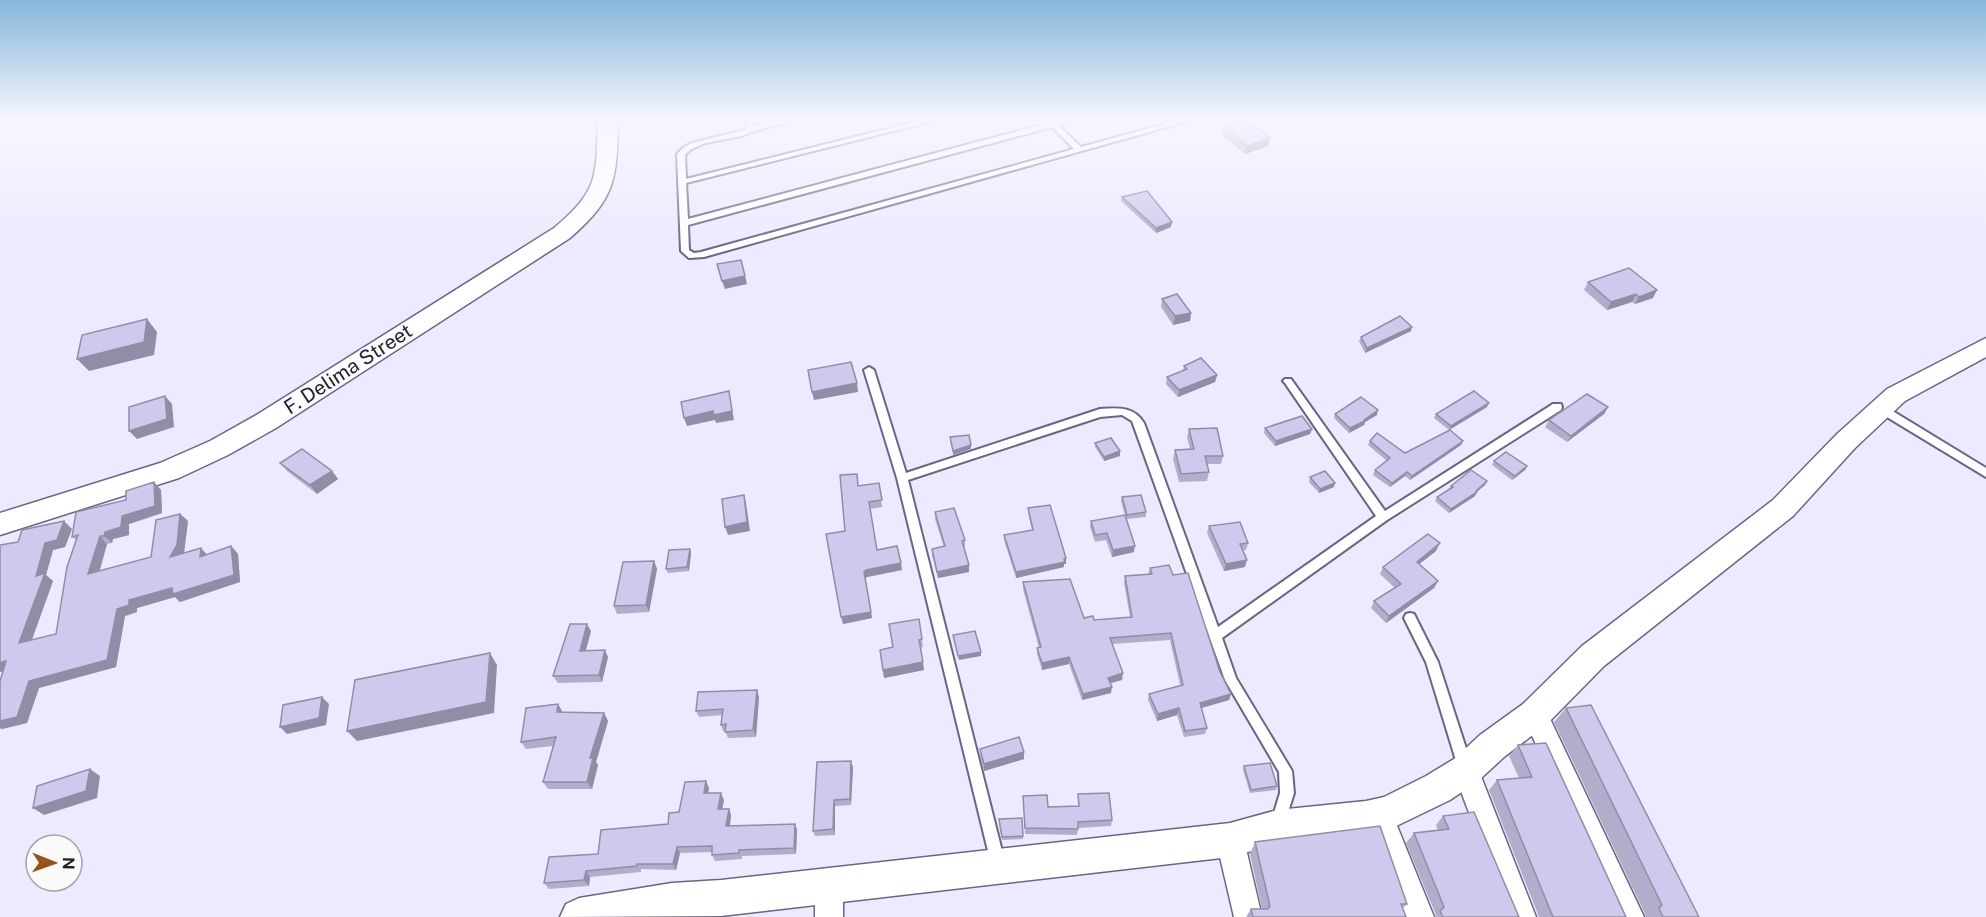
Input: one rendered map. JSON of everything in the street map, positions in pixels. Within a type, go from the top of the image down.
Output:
[{"type":"street","name":"F. Delima Street","points":[[0,524],[169,471],[219,448],[267,421],[562,232],[588,210],[599,194],[607,171],[607,163]]},
{"type":"street","points":[[579,917],[672,901],[721,908],[828,884],[1230,840],[1276,827],[1379,815],[1438,788],[1466,770],[1492,746],[1535,714],[1593,656],[1783,508],[1881,408],[1917,382],[1986,346]]},
{"type":"street","points":[[1535,714],[1630,917]]},
{"type":"street","points":[[1466,770],[1522,917]]},
{"type":"street","points":[[1379,815],[1420,917]]},
{"type":"street","points":[[1230,840],[1248,917]]},
{"type":"street","points":[[828,884],[829,917]]},
{"type":"lane","points":[[681,163],[685,250],[692,256],[1034,163]]},
{"type":"lane","points":[[682,182],[760,163]]},
{"type":"lane","points":[[684,223],[903,163]]},
{"type":"lane","points":[[869,370],[902,478],[998,866]]},
{"type":"lane","points":[[1288,381],[1383,517]]},
{"type":"lane","points":[[1215,636],[1383,517],[1557,407]]},
{"type":"lane","points":[[1881,408],[1986,473]]},
{"type":"lane","points":[[902,478],[1101,413],[1127,411],[1135,415],[1231,680],[1285,771],[1287,793],[1276,827]]},
{"type":"lane","points":[[1410,618],[1432,662],[1466,770]]},
{"type":"building","points":[[1147,191],[1172,222],[1156,228],[1122,197]]},
{"type":"building","points":[[741,260],[745,276],[722,281],[717,264]]},
{"type":"building","points":[[1629,268],[1657,290],[1639,297],[1636,294],[1611,302],[1588,282]]},
{"type":"building","points":[[1177,294],[1191,313],[1175,316],[1162,299]]},
{"type":"building","points":[[1400,316],[1412,327],[1367,348],[1361,337]]},
{"type":"building","points":[[147,319],[144,342],[77,359],[82,335]]},
{"type":"building","points":[[1201,358],[1217,375],[1179,390],[1167,377],[1187,369],[1184,366]]},
{"type":"building","points":[[851,362],[857,383],[812,392],[808,370]]},
{"type":"building","points":[[729,391],[732,411],[714,415],[713,411],[684,418],[681,402]]},
{"type":"building","points":[[1474,391],[1489,403],[1451,426],[1436,414]]},
{"type":"building","points":[[1587,394],[1608,407],[1571,436],[1549,420]]},
{"type":"building","points":[[165,396],[167,419],[129,431],[129,407]]},
{"type":"building","points":[[1361,397],[1378,410],[1365,421],[1350,428],[1335,414]]},
{"type":"building","points":[[1302,416],[1312,429],[1276,441],[1265,428]]},
{"type":"building","points":[[1217,428],[1223,456],[1205,456],[1209,472],[1181,474],[1175,450],[1194,449],[1189,429]]},
{"type":"building","points":[[1450,430],[1463,441],[1412,476],[1407,472],[1392,483],[1375,470],[1390,458],[1370,441],[1377,433],[1405,453]]},
{"type":"building","points":[[969,435],[971,445],[953,451],[950,437]]},
{"type":"building","points":[[1111,438],[1120,451],[1104,457],[1095,443]]},
{"type":"building","points":[[302,449],[332,471],[310,485],[280,463]]},
{"type":"building","points":[[1506,452],[1527,466],[1515,476],[1494,461]]},
{"type":"building","points":[[1471,470],[1487,481],[1477,492],[1451,509],[1437,497],[1453,487],[1451,486]]},
{"type":"building","points":[[1325,471],[1335,483],[1320,489],[1310,477]]},
{"type":"building","points":[[857,474],[858,486],[879,483],[882,500],[869,502],[877,550],[897,546],[901,563],[866,570],[864,572],[871,612],[841,617],[826,534],[845,531],[840,475]]},
{"type":"building","points":[[154,482],[155,506],[122,516],[121,527],[100,536],[88,574],[151,557],[156,520],[180,514],[177,545],[170,557],[201,548],[200,557],[231,546],[234,575],[173,594],[172,588],[129,600],[129,605],[117,609],[107,660],[29,681],[17,717],[0,721],[0,681],[6,661],[0,663],[0,545],[18,542],[22,530],[64,521],[57,540],[45,543],[36,576],[45,573],[19,643],[56,634],[67,567],[78,535],[72,537],[76,512],[126,500],[126,491]]},
{"type":"building","points":[[744,495],[747,522],[725,527],[722,499]]},
{"type":"building","points":[[1141,495],[1146,512],[1127,515],[1122,497]]},
{"type":"building","points":[[1050,505],[1066,558],[1065,562],[1016,572],[1004,535],[1033,530],[1028,508]]},
{"type":"building","points":[[954,508],[965,540],[962,541],[969,565],[937,572],[932,549],[945,546],[935,512]]},
{"type":"building","points":[[1125,515],[1135,546],[1113,550],[1107,533],[1095,535],[1091,521]]},
{"type":"building","points":[[1240,522],[1248,543],[1240,544],[1247,560],[1226,564],[1209,526]]},
{"type":"building","points":[[1428,534],[1440,543],[1417,562],[1438,581],[1389,616],[1374,601],[1401,584],[1383,567]]},
{"type":"building","points":[[690,549],[687,567],[666,569],[669,550]]},
{"type":"building","points":[[654,561],[646,605],[614,606],[623,562]]},
{"type":"building","points":[[1169,565],[1173,575],[1188,573],[1220,672],[1231,694],[1200,703],[1207,728],[1185,731],[1179,708],[1158,714],[1149,694],[1183,685],[1171,633],[1110,638],[1123,673],[1108,678],[1112,687],[1083,694],[1069,657],[1042,663],[1037,648],[1041,647],[1023,582],[1070,579],[1084,618],[1093,616],[1094,620],[1132,617],[1125,576],[1152,574],[1150,568]]},
{"type":"building","points":[[919,619],[922,639],[919,640],[923,662],[883,670],[880,650],[893,647],[889,624]]},
{"type":"building","points":[[570,624],[587,624],[580,651],[605,650],[599,675],[553,676]]},
{"type":"building","points":[[975,631],[981,652],[958,656],[953,635]]},
{"type":"building","points":[[490,653],[486,702],[347,731],[355,680]]},
{"type":"building","points":[[757,690],[753,730],[725,732],[726,724],[721,725],[723,709],[696,711],[698,692]]},
{"type":"building","points":[[322,697],[319,718],[280,727],[283,705]]},
{"type":"building","points":[[558,704],[557,712],[604,713],[590,758],[593,758],[587,782],[543,782],[556,737],[521,742],[526,708]]},
{"type":"building","points":[[1591,705],[1699,917],[1663,917],[1659,908],[1662,905],[1566,708]]},
{"type":"building","points":[[1019,737],[1024,752],[984,764],[980,749]]},
{"type":"building","points":[[1546,743],[1626,917],[1553,917],[1497,780],[1532,777],[1518,745]]},
{"type":"building","points":[[851,761],[850,799],[834,800],[833,829],[813,831],[817,762]]},
{"type":"building","points":[[1270,763],[1277,786],[1251,790],[1244,766]]},
{"type":"building","points":[[90,769],[86,791],[33,808],[37,786]]},
{"type":"building","points":[[706,781],[704,793],[721,793],[718,809],[729,809],[726,826],[795,824],[794,848],[739,850],[739,853],[712,855],[712,846],[677,847],[673,864],[637,864],[637,866],[586,871],[584,880],[544,883],[549,857],[598,854],[601,830],[668,824],[669,813],[679,812],[685,782]]},
{"type":"building","points":[[1109,793],[1112,820],[1078,822],[1078,829],[1025,828],[1023,796],[1047,795],[1048,807],[1079,806],[1078,794]]},
{"type":"building","points":[[1474,812],[1519,917],[1443,917],[1440,911],[1444,907],[1414,833],[1449,829],[1443,816]]},
{"type":"building","points":[[1022,818],[1023,836],[1002,837],[999,819]]},
{"type":"building","points":[[1380,826],[1407,904],[1401,904],[1406,917],[1253,917],[1251,909],[1268,909],[1270,906],[1255,842]]}]
